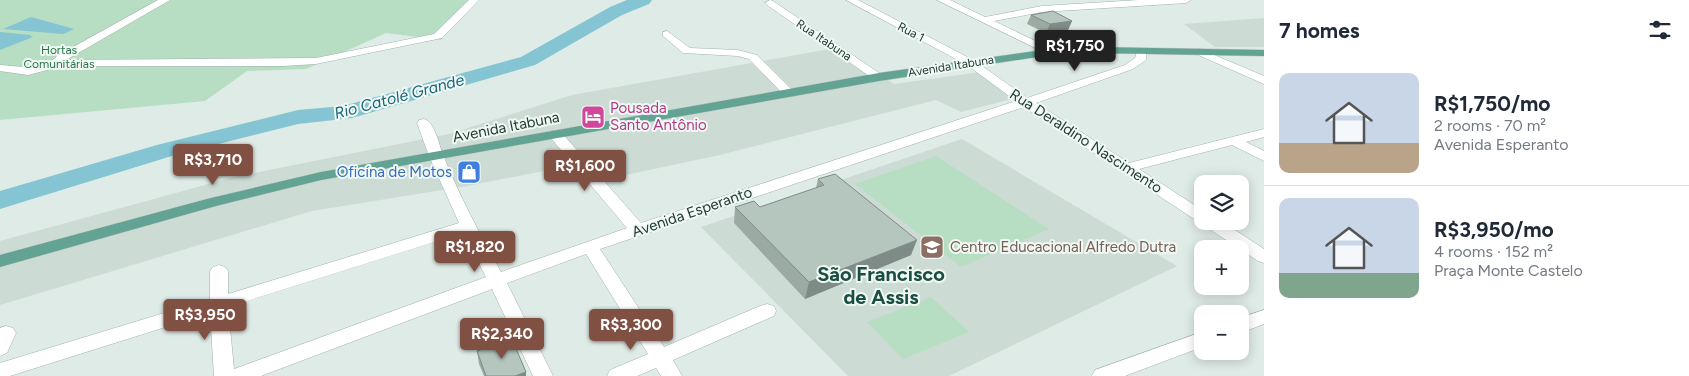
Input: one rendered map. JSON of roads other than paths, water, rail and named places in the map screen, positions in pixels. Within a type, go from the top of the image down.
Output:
[{"type":"main road","name":"Avenida Itabuna","points":[[0,261],[264,189],[321,176],[879,77],[1050,52],[1264,52]]},
{"type":"street","points":[[58,64],[56,62],[61,58],[165,0]]},
{"type":"street","points":[[0,68],[28,71],[58,64],[303,62],[438,36],[474,0]]},
{"type":"street","name":"Rua 1","points":[[851,0],[971,63]]},
{"type":"street","points":[[942,0],[1050,52]]},
{"type":"street","points":[[1023,0],[1042,9]]},
{"type":"street","points":[[1111,0],[1122,4]]},
{"type":"street","points":[[984,20],[1042,9],[1186,0]]},
{"type":"street","name":"Rua Itabuna","points":[[773,1],[879,77]]},
{"type":"street","points":[[667,34],[686,50],[738,53],[753,57],[789,93]]},
{"type":"street","name":"Avenida Esperanto","points":[[238,376],[496,279],[590,246],[1129,67],[1140,60],[1142,51]]},
{"type":"street","points":[[1200,52],[1264,80]]},
{"type":"street","name":"Rua Deraldino Nascimento","points":[[971,63],[1025,102],[1194,212]]},
{"type":"street","points":[[424,124],[436,156],[468,226],[543,376]]},
{"type":"street","points":[[1127,168],[1264,133]]},
{"type":"street","points":[[555,134],[638,230]]},
{"type":"street","points":[[1232,140],[1264,157]]},
{"type":"street","points":[[0,371],[468,226]]},
{"type":"street","points":[[1223,230],[1264,256]]},
{"type":"street","points":[[590,246],[672,376]]},
{"type":"street","points":[[219,271],[219,304],[224,376]]},
{"type":"street","points":[[617,376],[767,311]]},
{"type":"street","points":[[1249,323],[1264,317]]},
{"type":"street","points":[[1102,376],[1194,342]]},
{"type":"water","points":[[31,17],[74,29],[63,34],[3,29]]},
{"type":"water","points":[[0,32],[30,35],[33,37],[0,50]]},
{"type":"waterway","name":"Rio Catolé Grande","points":[[0,200],[166,150],[298,117],[344,113],[528,61],[616,11],[643,0]]},
{"type":"place","name":"Pousada Santo Antônio","points":[[593,117]]},
{"type":"place","name":"Oficína de Motos","points":[[469,172]]},
{"type":"place","name":"Centro Educacional Alfredo Dutra","points":[[932,247]]},
{"type":"district","name":"São Francisco de Assis","points":[[881,286]]},
{"type":"park label","name":"Hortas Comunitárias","points":[[59,57]]}]
